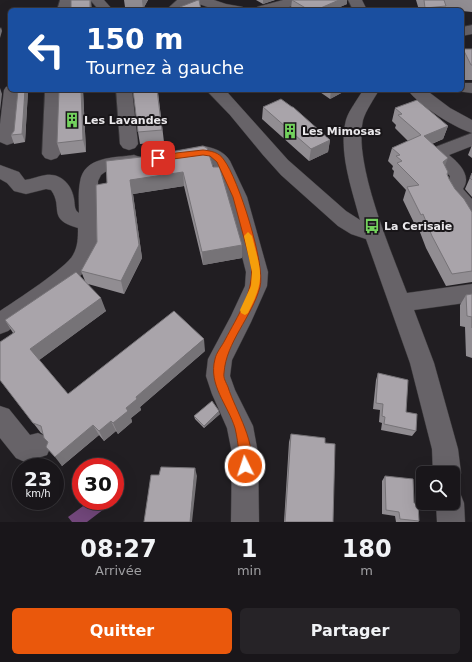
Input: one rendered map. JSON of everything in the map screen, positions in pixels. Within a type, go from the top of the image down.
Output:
[{"type":"street","points":[[97,0],[104,8]]},
{"type":"street","points":[[175,8],[177,5],[184,2],[198,0]]},
{"type":"street","points":[[202,0],[224,8]]},
{"type":"street","points":[[273,8],[296,0]]},
{"type":"street","points":[[7,139],[12,92]]},
{"type":"street","points":[[50,154],[53,92]]},
{"type":"street","points":[[124,92],[129,144]]},
{"type":"street","points":[[216,92],[239,114],[270,152],[338,215],[351,226],[362,232],[374,234]]},
{"type":"street","points":[[370,92],[355,119],[352,147],[361,189],[374,234],[422,363],[445,449],[446,466]]},
{"type":"street","points":[[419,92],[444,112],[472,127]]},
{"type":"street","points":[[472,139],[436,153],[459,174],[458,183],[452,187],[453,191],[472,211]]},
{"type":"street","points":[[0,324],[67,275],[81,262],[88,245],[90,222],[89,181],[93,172],[100,166],[203,152],[212,154],[221,161],[237,197],[257,272],[256,286],[240,322],[220,359],[218,376],[224,394],[240,426],[245,453],[244,522]]},
{"type":"street","points":[[0,171],[15,179],[17,184],[21,186],[31,186],[49,181],[57,184],[62,190],[67,214],[71,219],[79,222],[90,222]]},
{"type":"street","points":[[400,302],[472,293]]},
{"type":"street","points":[[0,418],[25,448],[38,446]]},
{"type":"street","points":[[450,510],[451,522]]},
{"type":"shaded area","points":[[78,510],[103,510],[87,522],[72,522],[68,517]]},
{"type":"building","points":[[71,0],[90,0],[90,8],[71,8]]},
{"type":"building","points":[[199,0],[201,8],[180,8]]},
{"type":"building","points":[[292,0],[339,0],[321,8],[306,8]]},
{"type":"building","points":[[424,0],[444,0],[446,6],[425,8]]},
{"type":"building","points":[[464,49],[472,49],[471,65],[464,51]]},
{"type":"building","points":[[18,92],[25,92],[22,134],[11,135],[14,131]]},
{"type":"building","name":"Les Lavandes","points":[[59,92],[81,92],[83,140],[57,143]]},
{"type":"building","points":[[133,92],[157,92],[162,130],[138,132]]},
{"type":"building","points":[[281,99],[293,107],[330,140],[311,149],[263,107]]},
{"type":"building","points":[[417,100],[448,126],[424,136],[448,158],[443,162],[448,172],[447,174],[449,179],[472,212],[472,271],[452,274],[432,236],[423,214],[421,215],[407,187],[419,185],[397,163],[402,161],[396,156],[400,155],[392,148],[421,135],[398,115],[402,114],[395,108]]},
{"type":"building","points":[[203,146],[207,148],[213,167],[220,167],[242,245],[202,252],[183,172],[130,180],[139,245],[121,281],[81,271],[97,242],[96,185],[107,183],[106,161],[150,156]]},
{"type":"building","points":[[76,272],[101,298],[30,349],[68,394],[174,311],[204,339],[136,397],[137,399],[126,408],[128,411],[113,423],[111,421],[99,431],[93,425],[55,457],[46,447],[48,442],[44,438],[41,426],[33,423],[0,380],[0,342],[15,332],[5,320]]},
{"type":"building","points":[[472,294],[472,317],[467,316],[466,295]]},
{"type":"building","points":[[378,373],[408,380],[406,412],[417,414],[416,431],[384,424],[385,417],[382,416],[383,404],[376,403]]},
{"type":"building","points":[[212,401],[219,411],[204,426],[194,416]]},
{"type":"building","points":[[291,434],[325,438],[325,443],[335,444],[333,522],[285,522]]},
{"type":"building","points":[[161,467],[195,468],[190,522],[144,522],[151,475],[159,475]]},
{"type":"building","points":[[385,476],[413,479],[414,503],[416,504],[416,510],[418,510],[419,521],[400,519],[399,512],[386,510]]},
{"type":"slow traffic","points":[[245,310],[256,286],[257,272],[248,236]]},
{"type":"place","name":"Les Lavandes","points":[[72,120]]},
{"type":"place","name":"Les Mimosas","points":[[290,131]]},
{"type":"place","name":"La Cerisaie","points":[[372,226]]},
{"type":"route","points":[[158,158],[203,152],[212,154],[221,161],[237,197],[257,272],[256,286],[240,322],[220,359],[218,376],[224,394],[240,426],[245,453],[245,466]]}]
